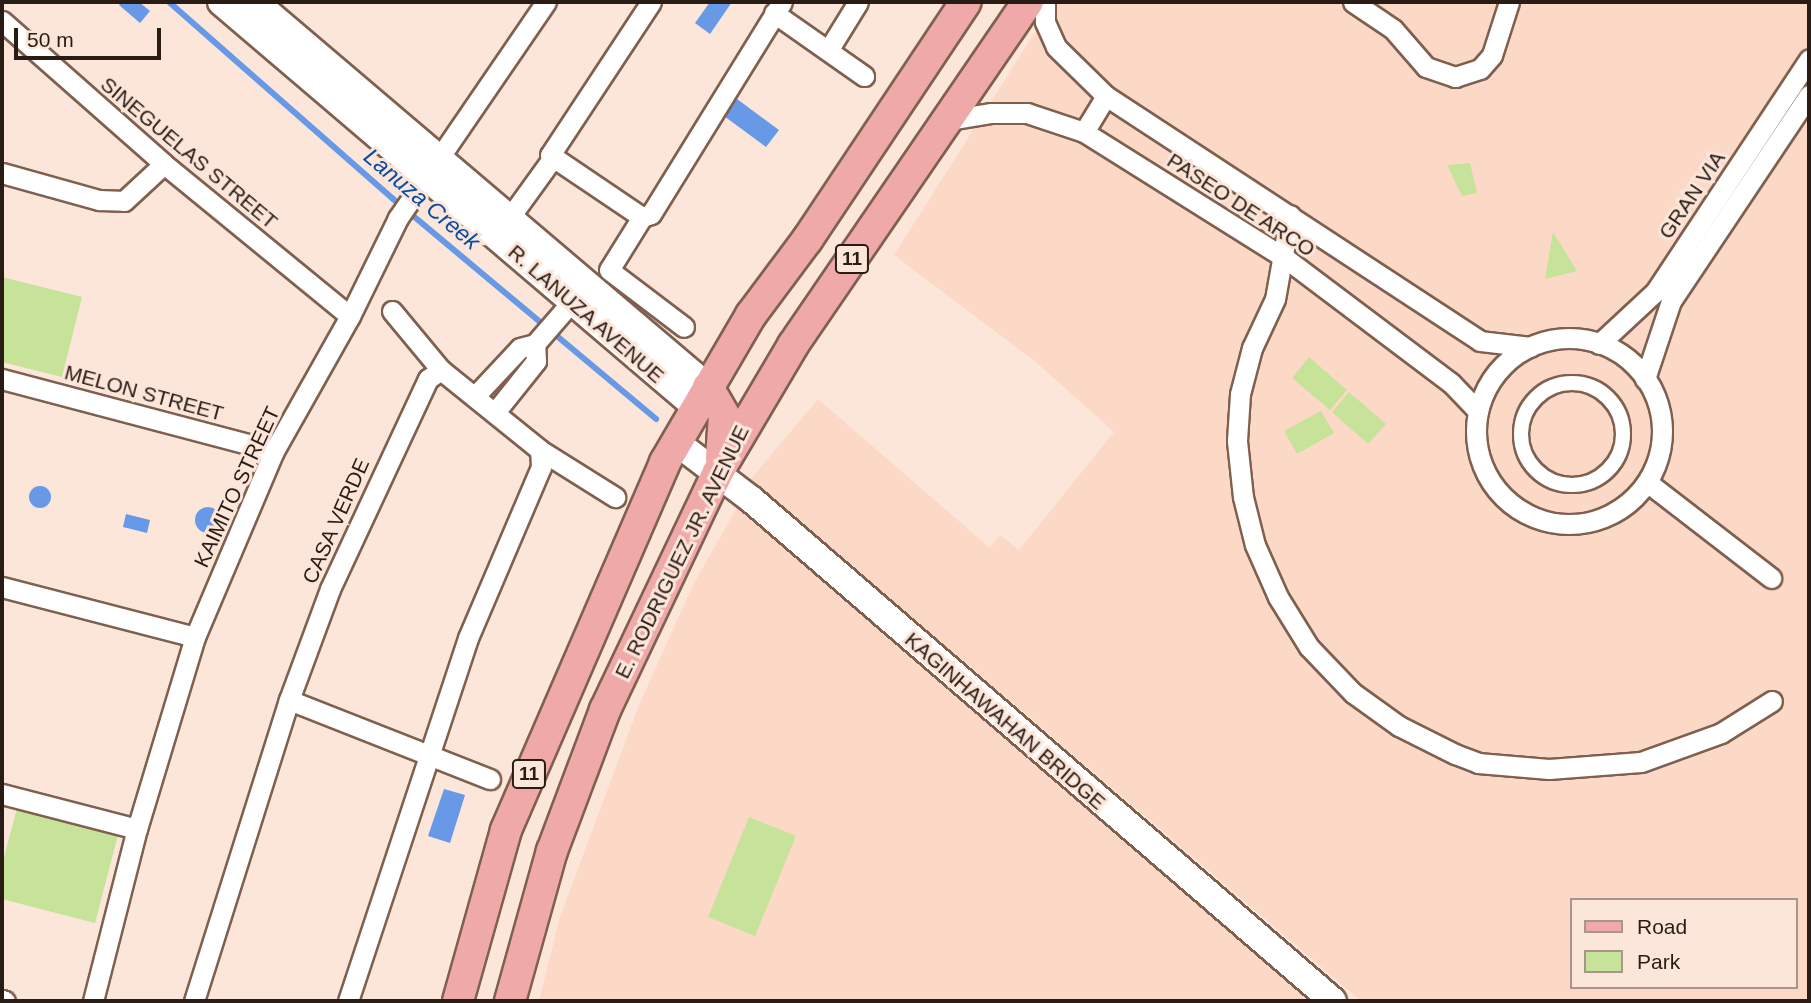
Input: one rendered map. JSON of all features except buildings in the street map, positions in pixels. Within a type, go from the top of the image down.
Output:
[{"type":"main road","name":"R. LANUZA AVENUE","points":[[221,2],[433,167],[510,217],[572,300]]},
{"type":"main road","name":"R. LANUZA AVENUE","points":[[255,2],[572,300],[710,403]]},
{"type":"main road","name":"11","points":[[458,1001],[506,830],[677,443],[710,403],[751,315],[807,240],[965,2]]},
{"type":"main road","name":"E. RODRIGUEZ JR. AVENUE","points":[[510,1001],[552,851],[600,723],[666,574],[718,472],[758,400],[1028,2]]},
{"type":"main road","points":[[718,472],[710,403],[758,400]]},
{"type":"main road","name":"KAGINHAWAHAN BRIDGE","points":[[677,443],[718,472],[1333,1001]]},
{"type":"street","name":"KAIMITO STREET","points":[[93,1001],[137,829],[195,637],[274,451],[350,316],[404,210],[547,2]]},
{"type":"street","points":[[510,217],[552,159],[552,149],[651,2]]},
{"type":"street","points":[[829,49],[858,2]]},
{"type":"street","name":"PASEO DE ARCO","points":[[1045,2],[1045,22],[1056,47],[1106,96],[1480,341],[1530,347]]},
{"type":"street","points":[[1353,2],[1393,29],[1426,67],[1455,77],[1486,62],[1509,2]]},
{"type":"street","points":[[684,327],[609,271],[642,218],[651,214],[778,8],[864,76]]},
{"type":"street","name":"SINEGUELAS STREET","points":[[2,21],[164,164],[350,316]]},
{"type":"street","name":"GRAN VIA","points":[[1598,344],[1655,292],[1809,59]]},
{"type":"street","name":"GRAN VIA","points":[[1645,379],[1671,301],[1809,95]]},
{"type":"street","points":[[1084,132],[1106,96]]},
{"type":"street","name":"PASEO DE ARCO","points":[[948,120],[991,113],[1027,113],[1084,132],[1285,258],[1451,383],[1478,411]]},
{"type":"street","points":[[552,159],[642,218]]},
{"type":"street","points":[[2,173],[99,200],[124,201],[164,164]]},
{"type":"street","points":[[1290,215],[1285,258],[1275,299],[1252,348],[1240,394],[1237,441],[1243,496],[1255,545],[1278,597],[1309,647],[1353,693],[1399,726],[1478,763],[1549,769],[1641,762],[1721,733],[1772,701]]},
{"type":"street","points":[[476,395],[520,348],[537,343],[572,300]]},
{"type":"street","points":[[392,311],[441,370],[496,411],[540,450],[615,497]]},
{"type":"street","points":[[1564,339],[1598,344],[1616,352],[1645,379],[1657,403],[1662,429],[1658,456],[1647,482],[1624,506],[1592,520],[1558,523],[1525,513],[1498,492],[1481,462],[1478,411],[1497,373],[1530,347],[1564,339]]},
{"type":"street","points":[[496,411],[536,361],[537,343]]},
{"type":"street","name":"CASA VERDE","points":[[194,1001],[289,700],[330,589],[428,379],[441,370]]},
{"type":"street","name":"MELON STREET","points":[[2,379],[274,451]]},
{"type":"street","points":[[1562,384],[1600,391],[1617,411],[1622,423],[1616,461],[1596,480],[1582,485],[1553,482],[1541,476],[1530,466],[1520,440],[1530,404],[1562,384]]},
{"type":"street","points":[[348,1001],[468,638],[541,467],[540,450]]},
{"type":"street","points":[[1647,482],[1771,578]]},
{"type":"street","points":[[2,587],[195,637]]},
{"type":"street","points":[[289,700],[490,779]]},
{"type":"street","points":[[2,794],[137,829]]},
{"type":"shaded area","points":[[1054,2],[1809,2],[1809,1001],[1361,1001],[751,479],[818,399],[990,548],[1000,535],[1019,550],[1114,432],[1037,363],[894,255]]},
{"type":"shaded area","points":[[737,507],[1312,1001],[539,1001],[560,917],[639,705],[693,585]]},
{"type":"green space","points":[[1470,163],[1477,193],[1462,196],[1447,165]]},
{"type":"green space","points":[[1553,232],[1577,271],[1545,279]]},
{"type":"green space","points":[[2,277],[82,297],[62,377],[2,362]]},
{"type":"green space","points":[[1309,357],[1347,390],[1330,410],[1292,378]]},
{"type":"green space","points":[[1349,392],[1386,424],[1368,444],[1332,412]]},
{"type":"green space","points":[[1321,411],[1334,433],[1297,454],[1284,431]]},
{"type":"green space","points":[[17,808],[118,835],[95,923],[2,899],[2,865]]},
{"type":"green space","points":[[749,817],[796,836],[755,936],[708,917]]},
{"type":"water","points":[[121,2],[139,2],[150,11],[140,23],[119,5]]},
{"type":"water","points":[[710,2],[732,2],[710,34],[695,23]]},
{"type":"water","points":[[737,99],[779,130],[766,147],[724,116]]},
{"type":"water","points":[[40,486],[48,489],[51,497],[48,505],[40,508],[32,505],[29,497],[32,489]]},
{"type":"water","points":[[208,507],[217,511],[221,520],[217,529],[208,533],[199,529],[195,520],[199,511]]},
{"type":"water","points":[[126,514],[150,520],[147,533],[123,527]]},
{"type":"water","points":[[444,789],[465,795],[450,843],[428,836]]},
{"type":"waterway","name":"Lanuza Creek","points":[[169,2],[393,199],[656,419]]}]
